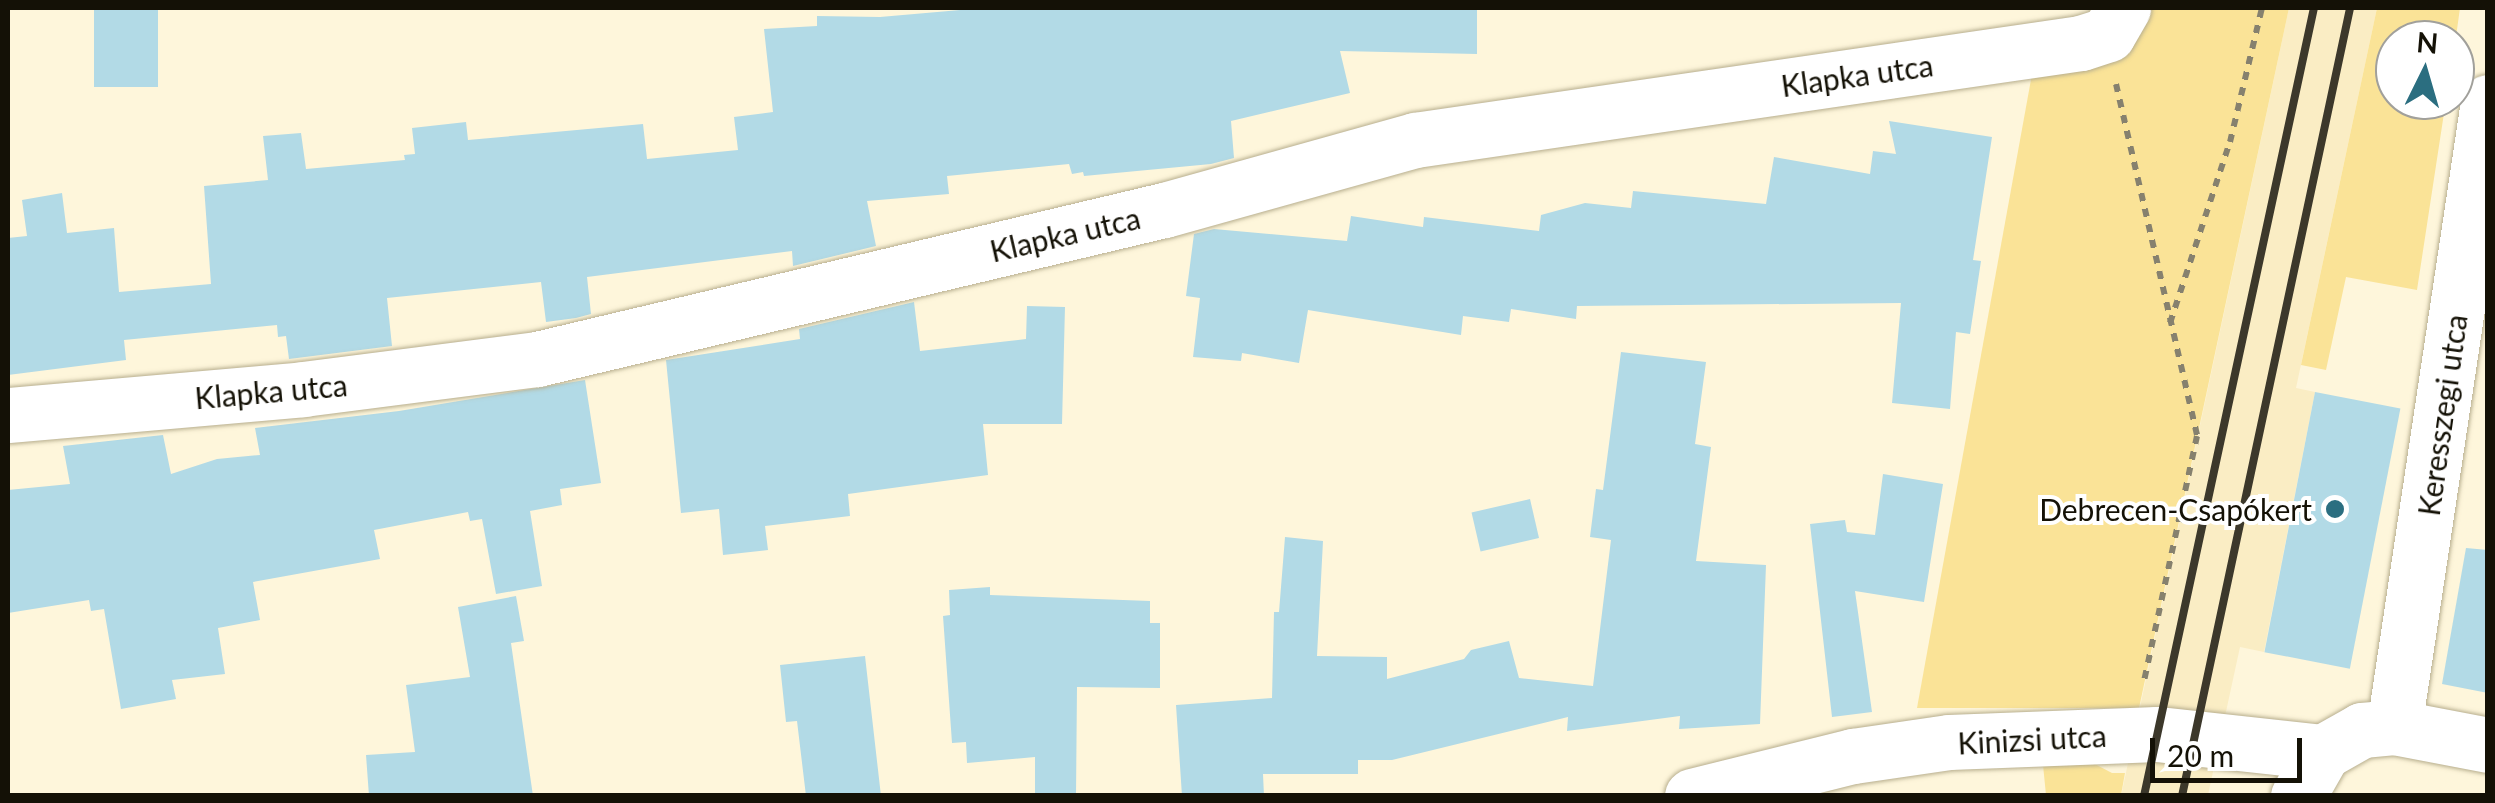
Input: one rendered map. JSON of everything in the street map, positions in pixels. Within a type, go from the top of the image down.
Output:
[{"type":"street","name":"Klapka utca","points":[[8,415],[303,389],[537,359],[1164,210],[1415,140],[2081,43],[2115,23]]},
{"type":"street","name":"Keresszegi utca","points":[[2394,727],[2488,102]]},
{"type":"street","name":"Kinizsi utca","points":[[1692,796],[1885,750],[2058,735],[2134,734],[2310,774],[2362,730],[2394,727],[2488,746]]},
{"type":"path","points":[[2169,326],[2230,142],[2262,8]]},
{"type":"path","points":[[2115,23],[2169,326],[2197,436],[2134,734]]},
{"type":"shaded area","points":[[2139,8],[2289,8],[2139,708],[1917,708],[2034,63]]},
{"type":"shaded area","points":[[2289,8],[2377,8],[2296,388],[2315,392],[2264,652],[2240,647],[2208,795],[2121,796]]},
{"type":"shaded area","points":[[2377,8],[2460,8],[2458,20],[2375,20],[2375,120],[2443,120],[2417,290],[2346,277],[2326,370],[2301,365]]},
{"type":"shaded area","points":[[2087,760],[2112,773],[2125,773],[2121,795],[2046,795],[2043,765]]},
{"type":"building","points":[[94,8],[158,8],[158,87],[94,87]]},
{"type":"building","points":[[983,8],[1477,8],[1477,54],[1340,51],[1350,93],[1231,121],[1234,158],[1211,164],[1084,176],[1083,172],[1072,174],[1069,164],[947,176],[949,194],[867,201],[876,246],[793,266],[792,251],[587,277],[591,314],[576,318],[546,322],[541,282],[387,298],[392,346],[289,359],[286,336],[278,337],[277,325],[124,340],[126,360],[8,375],[8,238],[27,236],[22,200],[62,193],[67,233],[114,228],[119,292],[211,284],[204,186],[268,180],[263,136],[301,133],[306,169],[405,160],[404,155],[415,154],[412,128],[466,122],[468,140],[643,124],[647,159],[738,150],[734,117],[773,112],[764,29],[817,26],[817,16],[880,17]]},
{"type":"building","points":[[1889,121],[1992,137],[1973,260],[1981,261],[1970,334],[1956,332],[1950,409],[1892,403],[1901,303],[1577,306],[1576,319],[1511,309],[1509,322],[1463,316],[1461,335],[1308,310],[1299,363],[1242,353],[1241,361],[1193,357],[1200,298],[1186,296],[1194,234],[1214,229],[1347,241],[1351,216],[1423,227],[1424,217],[1539,231],[1541,215],[1585,203],[1631,208],[1633,191],[1766,204],[1774,157],[1870,174],[1873,151],[1896,154]]},
{"type":"building","points":[[914,302],[920,351],[1026,339],[1027,306],[1065,307],[1062,424],[983,424],[988,475],[848,494],[850,516],[765,526],[768,550],[723,555],[719,509],[681,513],[666,360],[800,339],[799,329]]},
{"type":"building","points":[[1621,352],[1706,362],[1695,444],[1711,447],[1696,561],[1766,565],[1760,724],[1679,729],[1680,716],[1567,731],[1568,717],[1392,760],[1358,760],[1358,774],[1263,774],[1264,796],[1182,796],[1176,705],[1272,698],[1274,612],[1279,612],[1285,537],[1323,541],[1317,656],[1387,657],[1387,679],[1464,659],[1471,650],[1509,641],[1519,678],[1593,686],[1611,540],[1590,537],[1596,489],[1603,490]]},
{"type":"building","points":[[585,380],[601,483],[560,489],[562,505],[530,511],[542,586],[496,594],[482,519],[470,521],[468,512],[374,530],[380,559],[253,582],[260,620],[218,628],[225,674],[172,680],[176,699],[121,709],[104,609],[91,611],[89,600],[8,613],[8,490],[70,484],[63,446],[163,435],[171,474],[217,459],[260,455],[255,428],[399,411]]},
{"type":"building","points":[[2315,392],[2400,409],[2350,669],[2264,652]]},
{"type":"building","points":[[1883,474],[1943,484],[1924,602],[1855,591],[1872,712],[1832,717],[1810,524],[1845,520],[1847,532],[1875,535]]},
{"type":"building","points":[[1530,499],[1539,538],[1481,551],[1472,512]]},
{"type":"building","points":[[2466,548],[2488,550],[2488,693],[2442,684]]},
{"type":"building","points":[[990,587],[990,595],[1150,601],[1150,623],[1160,623],[1160,688],[1077,687],[1076,796],[1035,796],[1035,757],[967,763],[966,742],[952,743],[943,616],[950,615],[949,590]]},
{"type":"building","points":[[516,596],[524,641],[511,643],[533,796],[369,796],[366,755],[415,752],[406,685],[470,677],[458,607]]},
{"type":"building","points":[[865,656],[881,796],[806,796],[797,721],[786,722],[780,665]]},
{"type":"railway","points":[[2144,796],[2314,8]]},
{"type":"railway","points":[[2182,796],[2350,8]]},
{"type":"place","name":"Debrecen-Csapókert","points":[[2335,509]]}]
